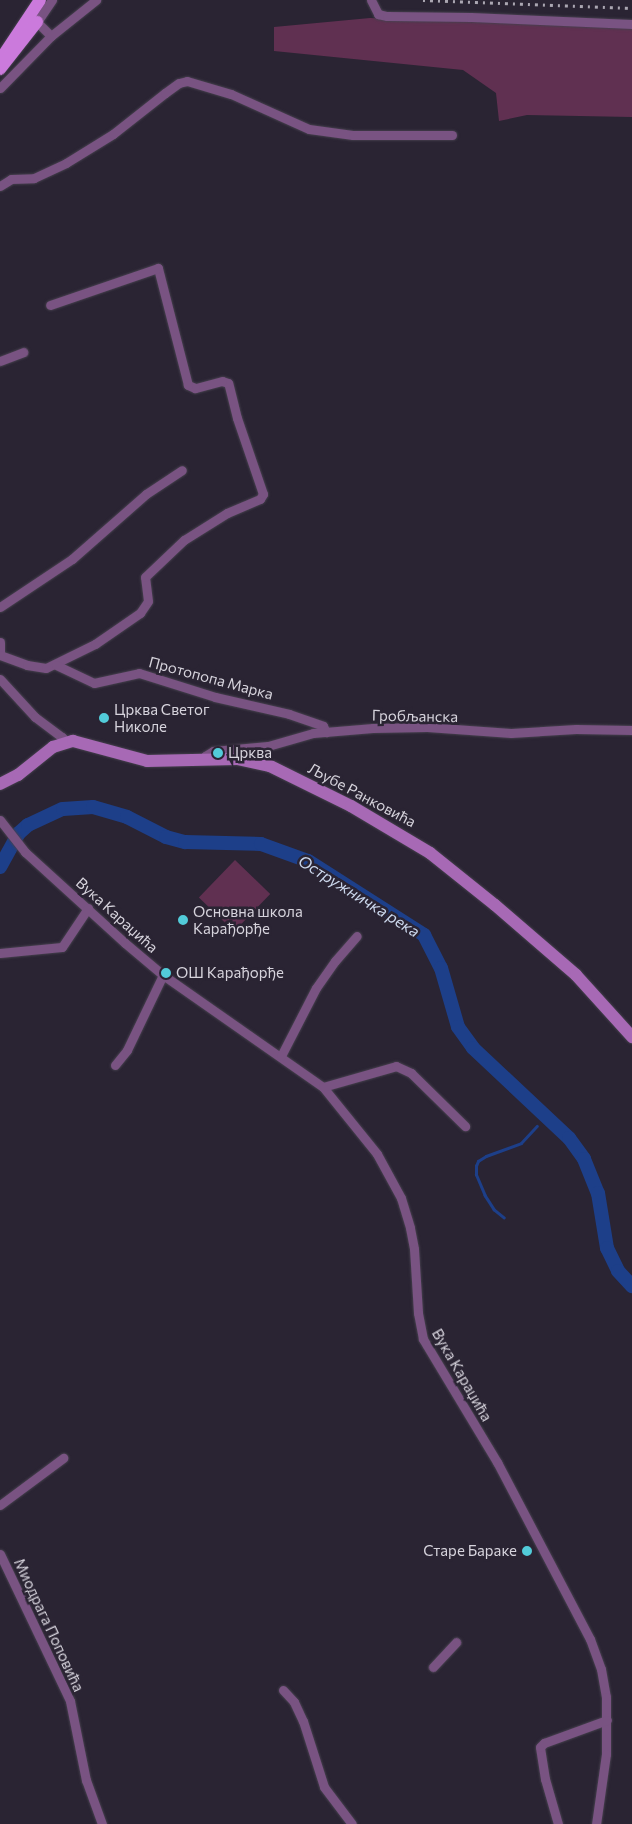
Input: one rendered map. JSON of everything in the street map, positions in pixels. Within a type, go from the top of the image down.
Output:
[{"type":"main road","points":[[0,60],[40,0]]},
{"type":"main road","points":[[0,68],[37,22]]},
{"type":"street","points":[[51,36],[37,22],[52,0]]},
{"type":"street","points":[[0,88],[51,36],[96,0]]},
{"type":"street","points":[[371,0],[378,14],[387,16],[471,17],[632,24]]},
{"type":"street","points":[[0,186],[11,178],[34,178],[66,163],[113,134],[164,93],[179,83],[187,81],[231,94],[309,129],[353,135],[452,135]]},
{"type":"street","points":[[50,305],[158,268],[161,272],[188,385],[195,388],[222,380],[228,383],[237,418],[263,492],[262,497],[227,513],[184,540],[145,577],[148,601],[140,613],[95,644],[56,665]]},
{"type":"street","points":[[0,361],[24,352]]},
{"type":"street","points":[[0,607],[72,559],[152,490],[182,470]]},
{"type":"street","points":[[0,642],[0,656]]},
{"type":"street","name":"Протопопа Марка","points":[[0,656],[36,667],[46,668],[56,665],[94,684],[139,673],[208,695],[289,714],[323,726],[326,732]]},
{"type":"street","points":[[0,679],[35,717],[66,742],[53,747],[18,776],[0,784]]},
{"type":"street","name":"Гробљанска","points":[[204,760],[208,753],[213,751],[268,746],[305,734],[326,732],[428,727],[510,733],[576,729],[632,730]]},
{"type":"street","name":"Љубе Ранковића","points":[[66,742],[82,742],[147,761],[237,759],[270,766],[351,806],[411,840],[495,905],[576,975],[632,1037]]},
{"type":"street","name":"Вука Караџића","points":[[0,820],[25,852],[163,975],[323,1087],[334,1097],[378,1154],[401,1198],[414,1249],[418,1313],[424,1339],[497,1462],[590,1639],[601,1669],[607,1720],[606,1754],[596,1824]]},
{"type":"street","points":[[0,953],[52,950],[62,947],[88,908]]},
{"type":"street","points":[[281,1056],[316,988],[335,961],[357,936]]},
{"type":"street","points":[[114,1065],[127,1050],[163,975]]},
{"type":"street","points":[[323,1087],[396,1066],[410,1073],[466,1126]]},
{"type":"street","points":[[0,1506],[63,1458]]},
{"type":"street","name":"Миодрага Поповића","points":[[0,1554],[70,1701],[86,1780],[102,1824]]},
{"type":"street","points":[[433,1667],[456,1642]]},
{"type":"street","points":[[283,1690],[294,1702],[303,1721],[324,1787],[352,1824]]},
{"type":"street","points":[[558,1824],[545,1779],[540,1747],[544,1743],[607,1720]]},
{"type":"shaded area","points":[[370,18],[632,28],[632,117],[527,115],[499,121],[496,93],[463,70],[274,51],[274,27]]},
{"type":"shaded area","points":[[235,860],[270,894],[234,931],[199,897]]},
{"type":"waterway","name":"Остружничка река","points":[[0,867],[19,833],[28,825],[63,809],[93,807],[127,817],[166,837],[185,842],[261,844],[308,861],[424,935],[441,968],[458,1027],[473,1048],[569,1138],[584,1159],[598,1193],[607,1248],[618,1271],[632,1286]]},
{"type":"waterway","points":[[504,1218],[494,1210],[485,1196],[476,1175],[476,1166],[478,1161],[486,1156],[521,1143],[537,1126]]},
{"type":"railway","points":[[423,0],[632,8]]},
{"type":"place","name":"Црква Светог Николе","points":[[104,718]]},
{"type":"place","name":"Црква","points":[[218,753]]},
{"type":"place","name":"Основна школа Карађорђе","points":[[183,920]]},
{"type":"place","name":"ОШ Карађорђе","points":[[166,973]]},
{"type":"place","name":"Старе Бараке","points":[[527,1551]]}]
